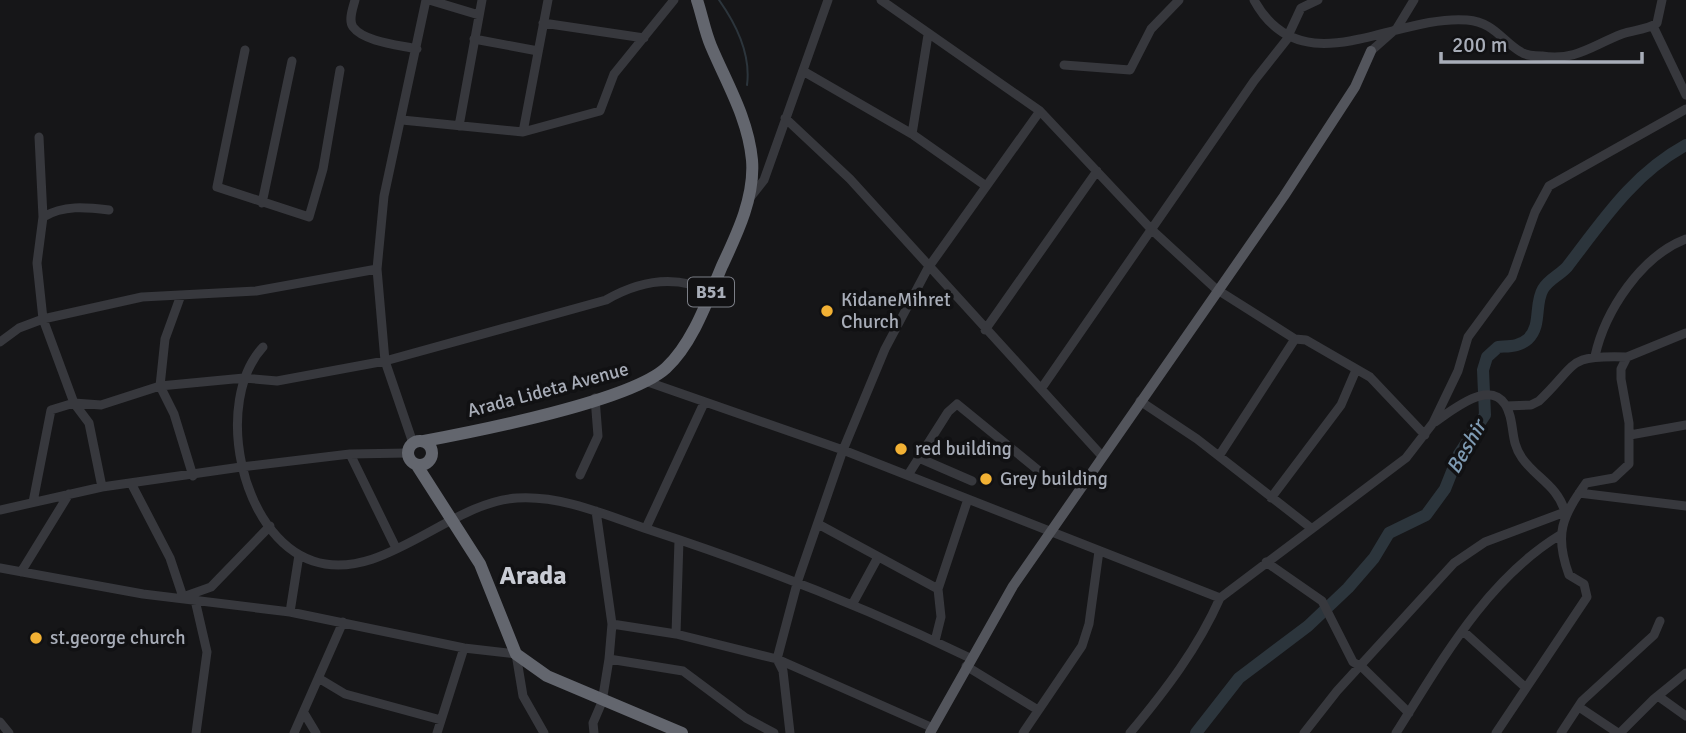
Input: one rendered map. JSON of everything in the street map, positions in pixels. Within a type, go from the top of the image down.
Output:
[{"type":"highway","name":"Arada Lideta Avenue","points":[[415,450],[648,382],[668,366],[685,345],[711,292],[748,200],[752,162],[739,106],[710,43],[696,0]]},
{"type":"highway","name":"Arada Lideta Avenue","points":[[415,450],[431,457],[457,436]]},
{"type":"highway","points":[[433,488],[432,449],[415,450],[433,488],[480,564],[516,654],[547,677],[681,733]]},
{"type":"main road","points":[[932,731],[968,662],[1050,530],[1283,196],[1355,88],[1371,51]]},
{"type":"street","points":[[355,0],[351,20],[354,27],[364,35],[417,49]]},
{"type":"street","points":[[0,510],[102,487],[350,454],[415,450],[386,361],[377,269],[384,196],[428,0],[479,15]]},
{"type":"street","points":[[459,126],[482,0]]},
{"type":"street","points":[[523,132],[548,0]]},
{"type":"street","points":[[402,120],[523,132],[600,111],[606,103],[614,74],[674,0]]},
{"type":"street","points":[[748,200],[764,180],[828,0]]},
{"type":"street","points":[[881,0],[1040,111],[1152,230],[1216,289],[1295,339],[1306,340],[1382,387],[1425,435]]},
{"type":"street","points":[[1064,65],[1130,70],[1151,29],[1179,0]]},
{"type":"street","points":[[1254,0],[1274,26],[1288,38],[1325,45],[1363,39],[1397,28],[1466,20],[1494,30],[1521,52],[1560,59],[1573,57],[1624,33],[1653,26],[1657,23],[1662,0]]},
{"type":"street","points":[[1041,389],[1254,81],[1288,38],[1301,8],[1318,0]]},
{"type":"street","points":[[1371,51],[1397,28],[1414,0]]},
{"type":"street","points":[[542,23],[644,38]]},
{"type":"street","points":[[1653,26],[1686,95]]},
{"type":"street","points":[[912,134],[928,35]]},
{"type":"street","points":[[474,39],[538,51]]},
{"type":"street","points":[[245,50],[217,187],[309,217],[323,169],[340,70]]},
{"type":"street","points":[[262,203],[292,61]]},
{"type":"street","points":[[803,71],[912,134],[986,186]]},
{"type":"street","points":[[1130,733],[1167,688],[1208,626],[1220,598],[1406,458],[1425,435],[1458,371],[1468,337],[1513,277],[1535,212],[1549,187],[1686,109]]},
{"type":"street","points":[[790,733],[783,671],[777,659],[798,580],[843,450],[885,349],[928,268],[1040,111]]},
{"type":"street","points":[[785,118],[850,179],[928,268],[1102,456]]},
{"type":"street","points":[[39,137],[43,217],[37,263],[43,319],[75,403],[89,423],[102,487]]},
{"type":"street","points":[[985,330],[1097,172]]},
{"type":"street","points":[[43,217],[55,210],[83,206],[109,210]]},
{"type":"street","points":[[1595,356],[1599,339],[1614,307],[1632,282],[1656,257],[1686,239]]},
{"type":"street","points":[[0,342],[19,328],[43,319],[142,297],[256,291],[377,269]]},
{"type":"street","points":[[33,502],[51,410],[75,403],[101,405],[160,386],[244,378],[277,381],[386,361],[606,300],[629,287],[666,280],[699,286],[711,292]]},
{"type":"street","points":[[181,295],[165,339],[160,386],[174,414],[193,476]]},
{"type":"street","points":[[1433,423],[1476,395],[1494,397],[1506,406],[1531,405],[1539,401],[1575,362],[1595,356],[1627,357],[1686,333]]},
{"type":"street","points":[[1219,456],[1295,339]]},
{"type":"street","points":[[263,347],[252,360],[244,378],[237,435],[241,467],[270,526],[299,555],[316,562],[349,564],[372,559],[454,519],[516,498],[546,500],[596,510],[798,580],[853,603],[935,641],[1038,710]]},
{"type":"street","points":[[1496,733],[1587,597],[1584,584],[1569,575],[1560,536],[1565,512],[1588,482],[1614,478],[1625,471],[1629,464],[1630,435],[1621,379],[1621,369],[1627,357]]},
{"type":"street","points":[[1271,498],[1341,405],[1356,370]]},
{"type":"street","points":[[648,382],[843,450],[1220,598]]},
{"type":"street","points":[[580,475],[598,436],[595,398]]},
{"type":"street","points":[[1140,401],[1219,456],[1311,528]]},
{"type":"street","points":[[646,528],[704,402]]},
{"type":"street","points":[[908,475],[948,412],[954,405],[961,405],[1055,484]]},
{"type":"street","points":[[1506,406],[1515,446],[1530,468],[1546,480],[1561,499],[1565,512]]},
{"type":"street","points":[[1630,435],[1686,425]]},
{"type":"street","points":[[350,454],[396,548]]},
{"type":"street","points":[[919,458],[972,481]]},
{"type":"street","points":[[131,483],[170,558],[183,597]]},
{"type":"street","points":[[21,572],[69,494]]},
{"type":"street","points":[[1579,494],[1686,506]]},
{"type":"street","points":[[935,641],[941,617],[939,589],[968,499]]},
{"type":"street","points":[[594,733],[593,723],[602,702],[612,624],[596,510]]},
{"type":"street","points":[[1304,733],[1359,665],[1454,563],[1485,542],[1565,512]]},
{"type":"street","points":[[818,524],[877,559],[939,589]]},
{"type":"street","points":[[183,597],[211,587],[270,526]]},
{"type":"street","points":[[1396,733],[1463,631],[1516,568],[1560,536]]},
{"type":"street","points":[[676,635],[680,540]]},
{"type":"street","points":[[1023,733],[1082,646],[1089,624],[1099,551]]},
{"type":"street","points":[[290,612],[299,555]]},
{"type":"street","points":[[853,603],[877,559]]},
{"type":"street","points":[[1266,562],[1322,601],[1353,662],[1409,713]]},
{"type":"street","points":[[0,568],[143,594],[290,612],[464,648],[516,654],[523,696],[544,733]]},
{"type":"street","points":[[195,600],[207,652],[196,733]]},
{"type":"street","points":[[1561,733],[1579,707],[1615,668],[1654,635],[1660,621]]},
{"type":"street","points":[[295,733],[343,622]]},
{"type":"street","points":[[612,624],[676,635],[777,659],[932,731]]},
{"type":"street","points":[[1463,631],[1526,688]]},
{"type":"street","points":[[438,733],[464,648]]},
{"type":"street","points":[[609,659],[683,671],[747,718],[774,733]]},
{"type":"street","points":[[1579,707],[1619,733],[1686,673]]},
{"type":"street","points":[[320,679],[345,694],[441,720]]},
{"type":"street","points":[[1658,696],[1686,716]]},
{"type":"street","points":[[304,713],[316,733]]},
{"type":"street","points":[[0,722],[9,733]]},
{"type":"waterway","points":[[719,0],[741,40],[747,62],[747,85]]},
{"type":"waterway","name":"Beshir","points":[[1196,733],[1239,678],[1308,626],[1348,588],[1374,558],[1389,533],[1426,515],[1445,489],[1459,454],[1485,415],[1483,370],[1487,357],[1498,347],[1517,345],[1528,339],[1535,328],[1540,295],[1545,286],[1567,267],[1620,199],[1650,170],[1686,145]]},
{"type":"place","name":"KidaneMihret Church","points":[[827,311]]},
{"type":"place","name":"red building","points":[[901,449]]},
{"type":"place","name":"Grey building","points":[[986,479]]},
{"type":"place","name":"st.george church","points":[[36,638]]},
{"type":"district","name":"Arada","points":[[533,576]]}]
